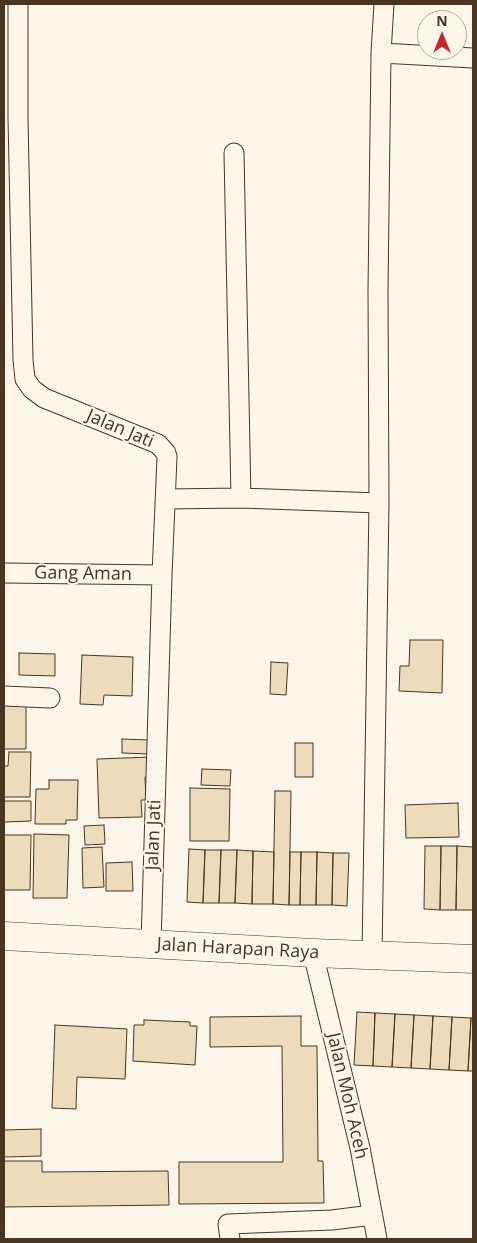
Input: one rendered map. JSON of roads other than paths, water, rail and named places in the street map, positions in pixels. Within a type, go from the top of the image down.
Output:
[{"type":"main road","name":"Jalan Harapan Raya","points":[[4,936],[314,953],[473,959]]},
{"type":"street","name":"Jalan Jati","points":[[18,4],[18,118],[25,379],[32,389],[44,398],[158,444],[163,448],[168,457],[162,575],[151,944]]},
{"type":"street","points":[[372,955],[379,503],[378,290],[381,53],[384,4]]},
{"type":"street","points":[[381,53],[473,58]]},
{"type":"street","points":[[234,153],[241,498]]},
{"type":"street","points":[[166,499],[241,498],[379,503]]},
{"type":"street","name":"Gang Aman","points":[[4,573],[162,575]]},
{"type":"street","points":[[4,696],[50,698]]},
{"type":"street","name":"Jalan Moh Aceh","points":[[314,953],[360,1148],[377,1239]]},
{"type":"street","points":[[229,1232],[372,1215]]}]
